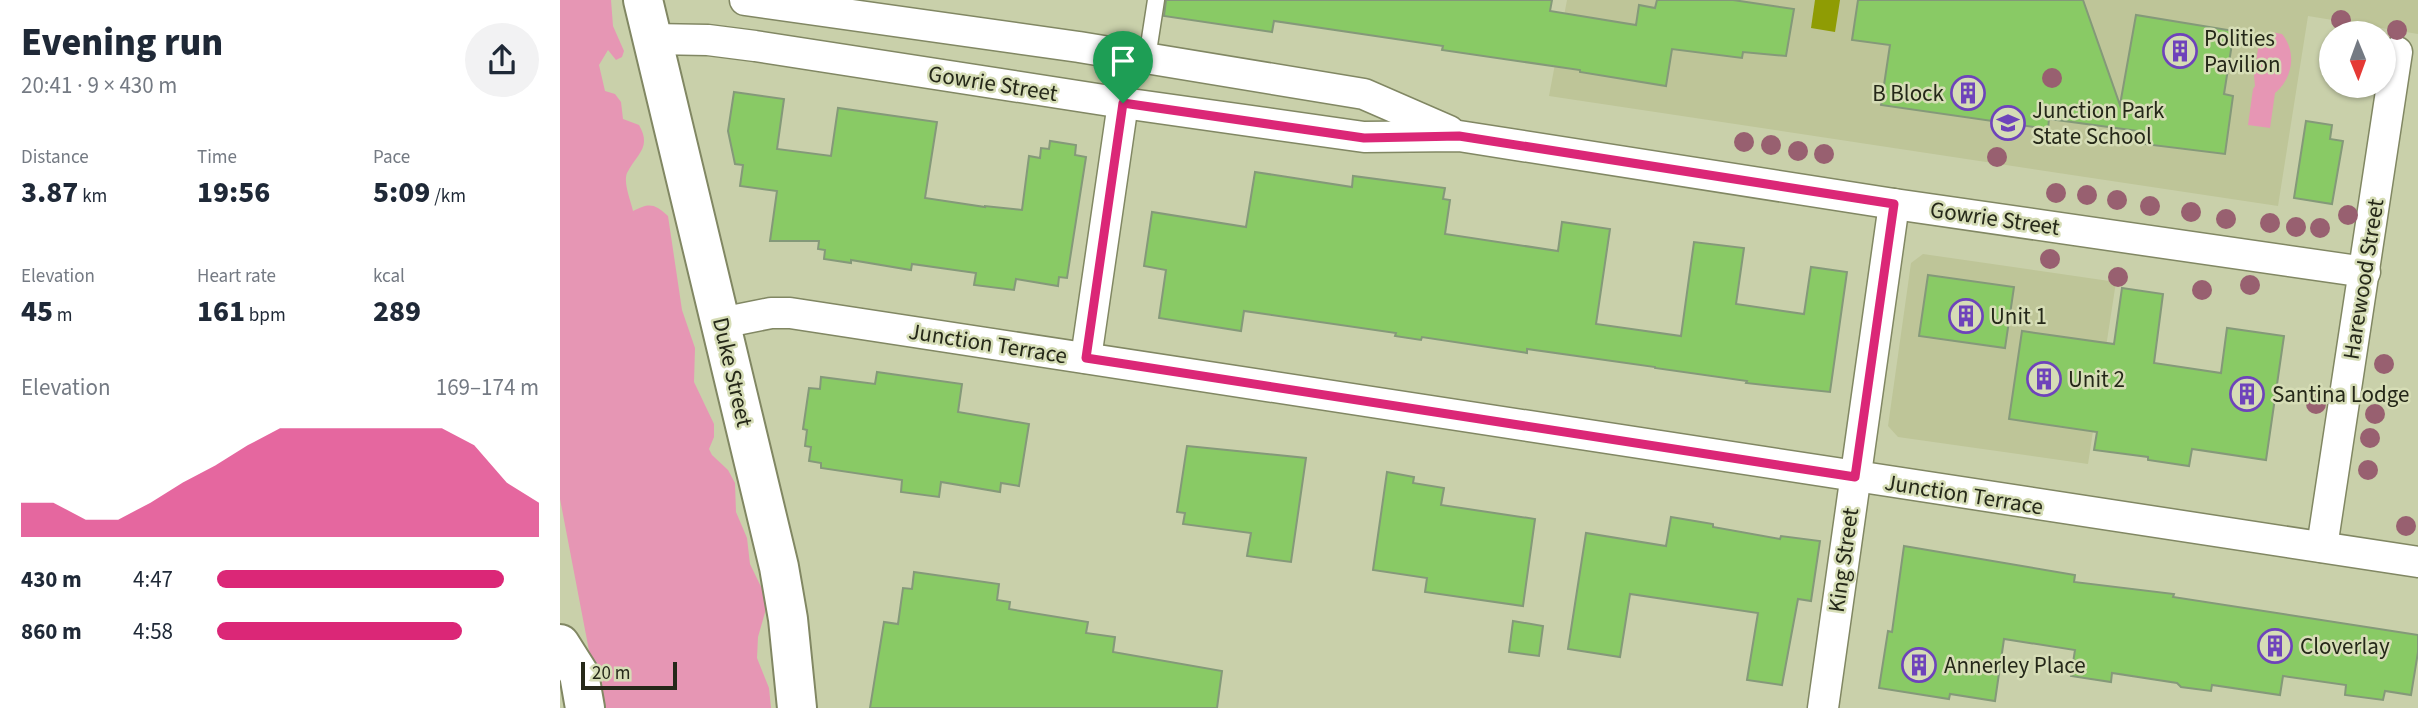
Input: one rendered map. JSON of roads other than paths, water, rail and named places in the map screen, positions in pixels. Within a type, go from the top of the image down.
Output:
[{"type":"main road","name":"Duke Street","points":[[643,0],[779,568],[793,656],[797,708]]},
{"type":"main road","points":[[560,645],[579,674],[585,708]]},
{"type":"street","name":"Gowrie Street","points":[[745,0],[1147,58],[1364,94],[1459,136]]},
{"type":"street","name":"Gowrie Street","points":[[652,39],[708,40],[755,46],[1364,138],[1459,136],[1894,204],[2365,272]]},
{"type":"street","name":"Harewood Street","points":[[2322,547],[2397,52]]},
{"type":"street","points":[[1086,358],[1123,103]]},
{"type":"street","name":"King Street","points":[[1823,708],[1894,204]]},
{"type":"street","name":"Junction Terrace","points":[[721,323],[771,313],[790,313],[2418,562]]},
{"type":"lane","points":[[1147,58],[1156,0]]},
{"type":"place","name":"Polities Pavilion","points":[[2180,51]]},
{"type":"place","name":"B Block","points":[[1968,93]]},
{"type":"place","name":"Junction Park State School","points":[[2008,123]]},
{"type":"place","name":"Unit 1","points":[[1966,316]]},
{"type":"place","name":"Unit 2","points":[[2044,379]]},
{"type":"place","name":"Santina Lodge","points":[[2247,394]]},
{"type":"place","name":"Cloverlay","points":[[2275,646]]},
{"type":"place","name":"Annerley Place","points":[[1919,665]]}]
